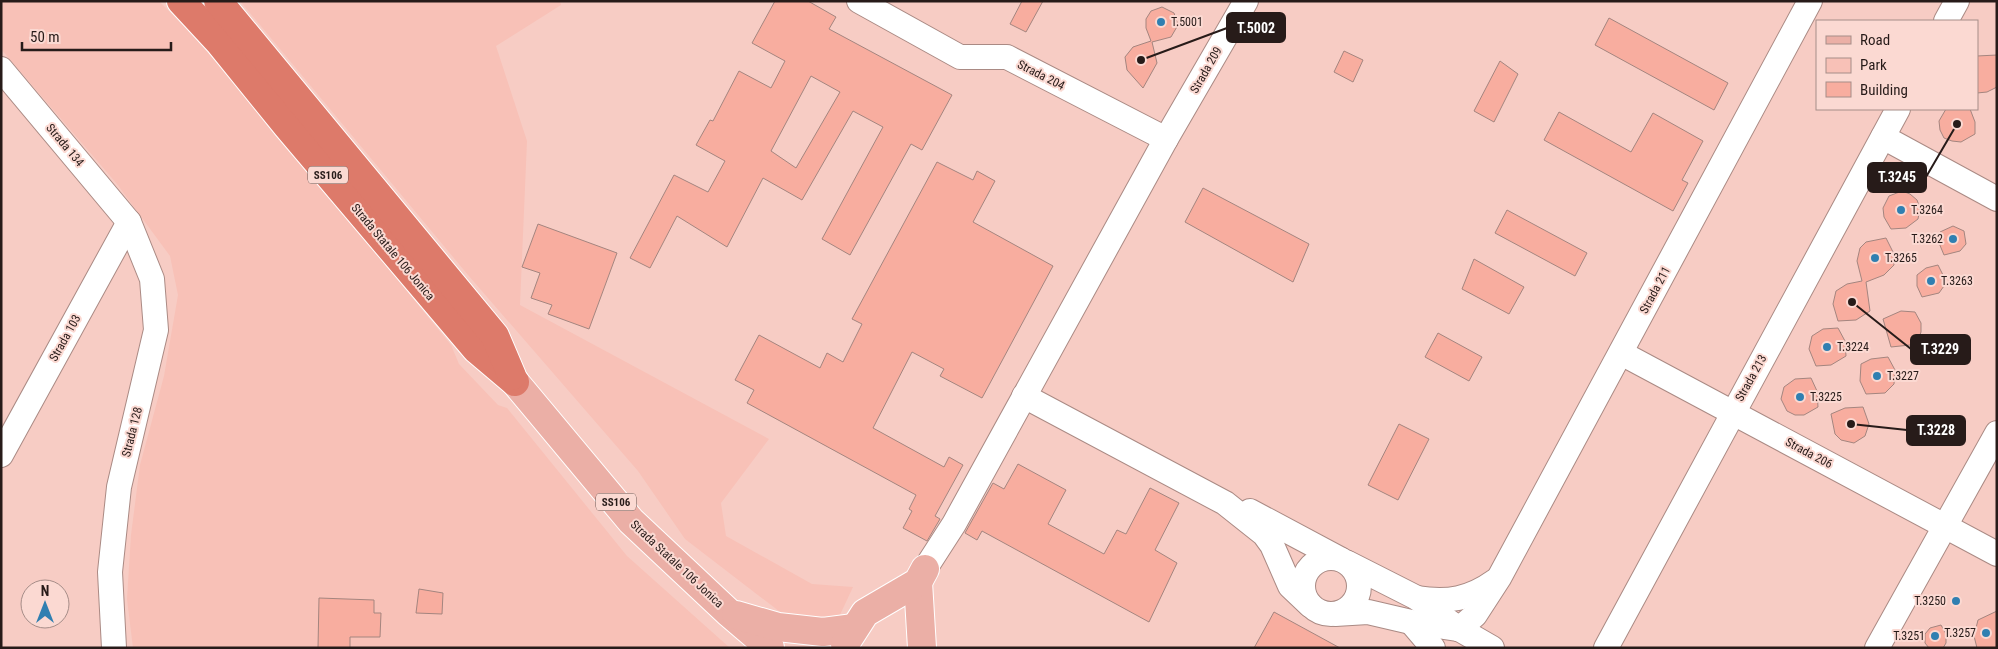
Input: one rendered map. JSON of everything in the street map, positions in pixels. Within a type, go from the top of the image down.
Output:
[{"type":"highway","name":"Strada Statale 106 Jonica","points":[[181,1],[219,42],[293,133],[476,349],[515,382]]},
{"type":"highway","name":"Strada Statale 106 Jonica","points":[[218,1],[495,336],[515,382]]},
{"type":"main road","name":"Strada Statale 106 Jonica","points":[[515,382],[631,521],[728,612],[770,648]]},
{"type":"main road","points":[[728,612],[778,627],[823,632],[849,638],[865,613],[922,576]]},
{"type":"main road","points":[[922,576],[922,648]]},
{"type":"lane","name":"Strada 204","points":[[859,1],[960,58],[1007,58],[1166,140]]},
{"type":"lane","name":"Strada 209","points":[[922,576],[954,524],[1166,140],[1246,1]]},
{"type":"lane","name":"Strada 211","points":[[1459,639],[1499,578],[1810,1]]},
{"type":"lane","points":[[1947,20],[1957,1]]},
{"type":"lane","name":"Strada 134","points":[[1,69],[129,222]]},
{"type":"lane","name":"Strada 213","points":[[1606,648],[1732,412],[1897,110]]},
{"type":"lane","points":[[1883,137],[1997,199]]},
{"type":"lane","name":"Strada 103","points":[[1,455],[129,222]]},
{"type":"lane","name":"Strada 128","points":[[114,648],[110,572],[119,488],[156,330],[152,279],[129,222]]},
{"type":"lane","name":"Strada 206","points":[[1621,353],[1997,554]]},
{"type":"lane","points":[[1024,396],[1225,503],[1264,534],[1272,545],[1290,586],[1310,605],[1326,614],[1368,612],[1412,622],[1459,639],[1492,648]]},
{"type":"lane","points":[[1877,648],[1997,434]]},
{"type":"lane","points":[[1225,503],[1246,509],[1417,598],[1459,639]]},
{"type":"lane","points":[[1310,605],[1303,588],[1307,570],[1322,559],[1344,561],[1358,578],[1357,597],[1352,605],[1335,614]]},
{"type":"lane","name":"Strada 211","points":[[1417,598],[1436,601],[1456,600],[1470,596],[1499,578]]},
{"type":"lane","points":[[1412,622],[1433,648]]},
{"type":"shaded area","points":[[1,1],[1997,1],[1997,648],[1,648]]},
{"type":"green space","points":[[1,1],[159,1],[185,27],[256,107],[451,345],[459,364],[498,405],[507,408],[627,556],[730,648],[133,648],[127,599],[131,535],[140,465],[164,376],[178,295],[170,256],[117,184],[1,49]]},
{"type":"green space","points":[[240,1],[560,1],[561,5],[496,46],[527,141],[520,305],[769,439],[721,503],[726,536],[812,584],[853,587],[839,617],[828,625],[784,615],[685,539],[638,471],[468,275]]},
{"type":"building","points":[[775,1],[808,1],[836,17],[829,29],[952,95],[922,150],[911,144],[850,255],[822,239],[883,127],[853,111],[802,200],[763,178],[727,247],[677,216],[650,268],[630,258],[674,175],[708,192],[725,161],[696,145],[710,120],[713,121],[739,71],[771,88],[785,61],[752,43]],"holes":[[[811,76],[840,92],[796,168],[771,151]]]},
{"type":"building","points":[[1022,1],[1043,1],[1026,32],[1010,24]]},
{"type":"building","points":[[1162,7],[1174,13],[1178,25],[1171,37],[1152,42],[1157,63],[1143,88],[1127,70],[1125,57],[1133,47],[1151,41],[1146,28],[1146,19],[1151,11]]},
{"type":"building","points":[[1609,18],[1728,83],[1714,110],[1595,45]]},
{"type":"building","points":[[1344,51],[1363,60],[1353,82],[1334,72]]},
{"type":"building","points":[[1997,55],[1997,87],[1987,92],[1978,93],[1978,56]]},
{"type":"building","points":[[1500,61],[1518,74],[1494,122],[1474,111]]},
{"type":"building","points":[[1945,110],[1970,110],[1975,122],[1975,134],[1961,142],[1952,141],[1944,138],[1940,130],[1939,121]]},
{"type":"building","points":[[1559,112],[1631,152],[1653,113],[1703,141],[1682,180],[1688,183],[1673,211],[1544,140]]},
{"type":"building","points":[[937,162],[973,180],[977,171],[995,181],[973,222],[1053,266],[982,398],[940,376],[944,369],[912,352],[873,428],[944,467],[949,457],[963,465],[935,516],[940,519],[927,541],[903,528],[912,511],[909,509],[916,495],[747,403],[754,390],[735,380],[759,335],[820,368],[827,353],[843,362],[862,324],[852,319]]},
{"type":"building","points":[[1203,188],[1309,244],[1293,282],[1185,222]]},
{"type":"building","name":"T.3264","points":[[1902,191],[1910,194],[1917,200],[1920,208],[1918,219],[1906,228],[1891,229],[1884,217],[1883,208],[1889,196]]},
{"type":"building","points":[[1507,210],[1587,253],[1575,276],[1495,233]]},
{"type":"building","points":[[538,224],[617,253],[589,329],[548,314],[552,305],[531,298],[540,273],[522,267]]},
{"type":"building","name":"T.3262","points":[[1953,226],[1964,231],[1966,244],[1960,251],[1944,255],[1939,243],[1940,232]]},
{"type":"building","points":[[1886,238],[1893,252],[1894,265],[1884,275],[1866,282],[1870,311],[1856,320],[1838,321],[1833,304],[1836,291],[1847,284],[1862,281],[1857,261],[1860,248],[1866,242]]},
{"type":"building","points":[[1474,259],[1524,287],[1509,314],[1462,289]]},
{"type":"building","name":"T.3263","points":[[1938,265],[1944,277],[1944,286],[1939,293],[1922,297],[1917,286],[1917,275],[1926,268]]},
{"type":"building","points":[[1901,311],[1915,312],[1921,323],[1921,332],[1918,340],[1910,345],[1891,347],[1883,319]]},
{"type":"building","name":"T.3224","points":[[1838,328],[1845,341],[1846,356],[1831,365],[1816,366],[1809,349],[1812,336],[1823,329]]},
{"type":"building","points":[[1438,333],[1482,357],[1469,381],[1425,357]]},
{"type":"building","name":"T.3227","points":[[1888,357],[1895,370],[1894,384],[1885,393],[1866,394],[1860,381],[1861,364],[1871,359]]},
{"type":"building","name":"T.3225","points":[[1811,378],[1817,391],[1818,407],[1804,415],[1795,415],[1787,411],[1781,399],[1784,387],[1795,379]]},
{"type":"building","points":[[1863,407],[1869,424],[1865,436],[1854,443],[1841,440],[1835,434],[1831,414],[1845,408]]},
{"type":"building","points":[[1399,424],[1429,439],[1398,500],[1368,485]]},
{"type":"building","points":[[1018,464],[1066,490],[1048,524],[1104,554],[1117,530],[1126,534],[1150,488],[1179,503],[1155,550],[1177,563],[1149,622],[982,531],[977,540],[965,533],[993,483],[1004,489]]},
{"type":"building","points":[[419,589],[443,593],[442,614],[416,613]]},
{"type":"building","points":[[319,598],[374,600],[374,613],[381,613],[380,637],[350,637],[350,648],[318,648]]},
{"type":"building","name":"T.3257","points":[[1997,611],[1997,648],[1977,648],[1974,636],[1978,620]]},
{"type":"building","points":[[1274,612],[1340,648],[1254,648]]},
{"type":"building","name":"T.3251","points":[[1941,625],[1946,634],[1946,643],[1943,648],[1929,648],[1925,643],[1925,634],[1930,628]]},
{"type":"place","name":"T.5001","points":[[1161,22]]},
{"type":"place","name":"T.5002","points":[[1141,60]]},
{"type":"place","name":"T.3245","points":[[1957,124]]},
{"type":"place","name":"T.3264","points":[[1901,210]]},
{"type":"place","name":"T.3262","points":[[1953,239]]},
{"type":"place","name":"T.3265","points":[[1875,258]]},
{"type":"place","name":"T.3263","points":[[1931,281]]},
{"type":"place","name":"T.3229","points":[[1852,302]]},
{"type":"place","name":"T.3224","points":[[1827,347]]},
{"type":"place","name":"T.3227","points":[[1877,376]]},
{"type":"place","name":"T.3225","points":[[1800,397]]},
{"type":"place","name":"T.3228","points":[[1851,424]]},
{"type":"place","name":"T.3250","points":[[1956,601]]},
{"type":"place","name":"T.3257","points":[[1986,633]]},
{"type":"place","name":"T.3251","points":[[1935,636]]}]
